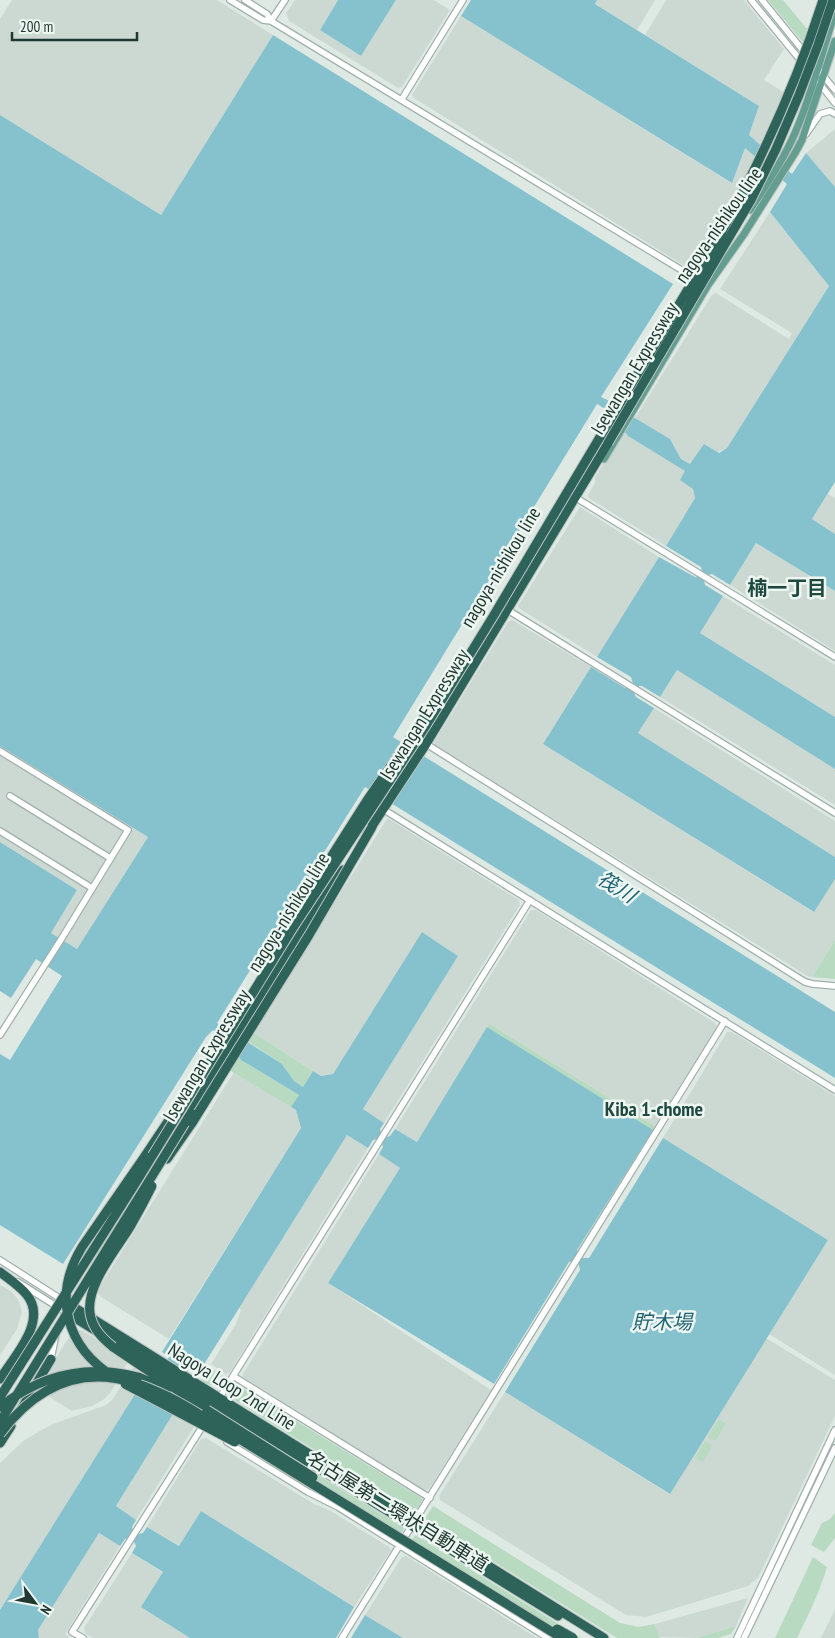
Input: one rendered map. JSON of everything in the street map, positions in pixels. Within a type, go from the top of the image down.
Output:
[{"type":"highway","name":"Isewangan Expressway","points":[[0,1397],[236,1022],[294,926],[427,724],[494,615],[741,198],[767,146],[790,92],[811,38],[823,0]]},
{"type":"highway","name":"Isewangan Expressway","points":[[0,1422],[272,978],[426,744],[508,610],[746,208],[776,149],[799,95],[833,0]]},
{"type":"highway","points":[[287,1468],[154,1400],[108,1374],[88,1357],[78,1344],[72,1330],[67,1308],[68,1278],[77,1255],[236,1022],[258,976],[302,902],[368,799],[439,696],[476,638],[494,615]]},
{"type":"highway","points":[[159,1171],[192,1123],[310,935],[372,827]]},
{"type":"highway","points":[[191,1113],[134,1218],[98,1278],[90,1299],[90,1314],[94,1328],[113,1348],[207,1410]]},
{"type":"highway","points":[[0,1271],[27,1295],[33,1305],[34,1314],[33,1325],[28,1335],[0,1379]]},
{"type":"highway","points":[[0,1397],[13,1384],[65,1307]]},
{"type":"highway","name":"Nagoya Loop 2nd Line","points":[[65,1307],[604,1638]]},
{"type":"highway","points":[[0,1443],[51,1359]]},
{"type":"highway","points":[[0,1407],[20,1392],[50,1378],[74,1372],[100,1371],[146,1379],[207,1410]]},
{"type":"highway","points":[[0,1434],[25,1405],[46,1391],[80,1379],[112,1378],[142,1385],[174,1400],[204,1416],[287,1468]]},
{"type":"highway","name":"名古屋第二環状自動車道","points":[[207,1410],[573,1638]]},
{"type":"highway","name":"名古屋第二環状自動車道","points":[[287,1468],[562,1638]]},
{"type":"highway","name":"Nagoya Loop 2nd Line","points":[[415,1523],[593,1638]]},
{"type":"main road","name":"nagoya-nishikou line","points":[[784,164],[815,78],[835,12]]},
{"type":"main road","name":"nagoya-nishikou line","points":[[65,1307],[159,1171],[511,612],[708,285],[744,234],[784,164],[802,140],[835,41]]},
{"type":"main road","name":"nagoya-nishikou line","points":[[65,1307],[236,1022],[416,738],[619,401],[698,280],[775,179]]},
{"type":"street","points":[[230,0],[263,20],[271,21],[402,99],[708,285]]},
{"type":"street","points":[[245,0],[267,14],[271,21]]},
{"type":"street","points":[[271,21],[284,0]]},
{"type":"street","points":[[402,99],[463,0]]},
{"type":"street","points":[[751,0],[835,103]]},
{"type":"street","points":[[762,0],[835,90]]},
{"type":"street","points":[[802,140],[820,114],[830,112],[835,114]]},
{"type":"street","points":[[578,499],[835,658]]},
{"type":"street","points":[[511,612],[835,813]]},
{"type":"street","points":[[428,745],[805,982],[835,986]]},
{"type":"street","points":[[0,751],[128,830],[0,1035]]},
{"type":"street","points":[[10,796],[110,858]]},
{"type":"street","points":[[386,811],[835,1090]]},
{"type":"street","points":[[0,831],[92,888]]},
{"type":"street","points":[[83,1638],[72,1632],[142,1524],[530,900]]},
{"type":"street","points":[[342,1638],[725,1021]]},
{"type":"street","points":[[0,1260],[65,1307]]},
{"type":"street","points":[[0,1271],[65,1307]]},
{"type":"street","points":[[51,1359],[65,1307]]},
{"type":"street","points":[[233,1376],[430,1498]]},
{"type":"street","points":[[202,1427],[308,1492],[338,1507],[548,1638]]},
{"type":"street","points":[[736,1638],[835,1430]]},
{"type":"street","points":[[744,1638],[835,1448]]},
{"type":"shaded area","points":[[12,0],[217,0],[273,35],[161,215],[0,115],[0,19]]},
{"type":"shaded area","points":[[295,0],[338,0],[320,30],[361,56],[396,0],[434,0],[450,10],[402,87],[398,88],[289,21],[286,13]]},
{"type":"shaded area","points":[[597,0],[655,0],[637,30],[595,4]]},
{"type":"shaded area","points":[[666,0],[744,0],[784,49],[764,80],[785,93],[761,147],[749,135],[759,106],[645,35]]},
{"type":"shaded area","points":[[461,16],[731,183],[744,147],[756,157],[715,236],[693,271],[414,98],[412,95]]},
{"type":"shaded area","points":[[835,129],[835,187],[806,153]]},
{"type":"shaded area","points":[[770,212],[829,286],[727,448],[690,464],[681,459],[670,439],[635,418],[712,295],[716,293],[789,339],[792,333],[720,289]]},
{"type":"shaded area","points":[[625,430],[628,436],[686,471],[693,489],[695,498],[666,546],[589,498],[588,495],[595,483],[595,477]]},
{"type":"shaded area","points":[[828,494],[835,498],[835,534],[812,519]]},
{"type":"shaded area","points":[[580,507],[659,557],[597,657],[518,606]]},
{"type":"shaded area","points":[[756,543],[835,591],[835,651],[730,585]]},
{"type":"shaded area","points":[[723,596],[835,665],[835,717],[700,633]]},
{"type":"shaded area","points":[[512,620],[591,667],[543,744],[813,912],[835,879],[835,940],[812,977],[809,977],[435,745],[434,742],[508,622]]},
{"type":"shaded area","points":[[677,670],[835,769],[835,805],[660,697]]},
{"type":"shaded area","points":[[654,708],[835,821],[835,857],[638,733]]},
{"type":"shaded area","points":[[0,746],[148,837],[77,949],[51,933],[77,890],[0,842]]},
{"type":"shaded area","points":[[387,819],[519,900],[520,905],[384,1123],[363,1109],[458,956],[422,932],[333,1074],[321,1076],[253,1032]]},
{"type":"shaded area","points":[[531,910],[536,910],[715,1023],[717,1027],[655,1126],[490,1024],[417,1142],[395,1129]]},
{"type":"shaded area","points":[[727,1032],[732,1032],[835,1096],[835,1375],[769,1334],[828,1240],[663,1138]]},
{"type":"shaded area","points":[[234,1072],[296,1110],[301,1128],[169,1339],[101,1297],[97,1291]]},
{"type":"shaded area","points":[[347,1135],[368,1148],[230,1372],[226,1374],[211,1364],[236,1324],[241,1310],[239,1308]]},
{"type":"shaded area","points":[[379,1154],[400,1168],[328,1283],[491,1390],[429,1489],[424,1490],[243,1377],[243,1374]]},
{"type":"shaded area","points":[[0,1285],[12,1292],[19,1301],[22,1312],[17,1329],[0,1355]]},
{"type":"shaded area","points":[[74,1329],[83,1331],[129,1360],[111,1392],[103,1400],[92,1406],[72,1411],[46,1395],[42,1389],[53,1363]]},
{"type":"shaded area","points":[[766,1338],[835,1380],[835,1416],[758,1578],[748,1586],[646,1617],[626,1615],[440,1500],[439,1496],[505,1392],[669,1494]]},
{"type":"shaded area","points":[[137,1361],[150,1370],[0,1610],[0,1463],[23,1441],[38,1432],[53,1424],[106,1405],[112,1400]]},
{"type":"shaded area","points":[[186,1393],[207,1406],[136,1520],[116,1506]]},
{"type":"shaded area","points":[[206,1438],[389,1547],[391,1550],[354,1607],[201,1511],[180,1546],[147,1527],[201,1439]]},
{"type":"shaded area","points":[[99,1533],[120,1546],[65,1634],[70,1638],[39,1638],[38,1630]]},
{"type":"shaded area","points":[[132,1553],[163,1573],[142,1607],[190,1638],[93,1638],[86,1634],[84,1628]]},
{"type":"shaded area","points":[[406,1556],[537,1638],[403,1638],[365,1615],[402,1557]]},
{"type":"shaded area","points":[[748,1598],[736,1626],[696,1638],[659,1637],[655,1624]]},
{"type":"shaded area","points":[[835,1609],[835,1638],[821,1638]]},
{"type":"green space","points":[[768,0],[783,0],[824,49],[815,53],[810,51]]},
{"type":"green space","points":[[835,940],[835,979],[812,977]]},
{"type":"green space","points":[[490,1024],[658,1128],[578,1254],[577,1251],[652,1130],[487,1027]]},
{"type":"green space","points":[[253,1032],[313,1071],[303,1087],[294,1081],[282,1064],[247,1041]]},
{"type":"green space","points":[[237,1056],[299,1095],[291,1107],[229,1070]]},
{"type":"green space","points":[[209,1368],[225,1377],[217,1386],[206,1384],[202,1380]]},
{"type":"green space","points":[[236,1384],[423,1499],[415,1512],[228,1396]]},
{"type":"green space","points":[[218,1413],[404,1528],[398,1539],[306,1489],[211,1428]]},
{"type":"green space","points":[[719,1420],[725,1423],[725,1425],[716,1440],[709,1439],[708,1436]]},
{"type":"green space","points":[[705,1441],[712,1446],[703,1462],[697,1459],[696,1456]]},
{"type":"green space","points":[[433,1506],[620,1623],[638,1627],[655,1624],[661,1638],[617,1638],[425,1519]]},
{"type":"green space","points":[[835,1513],[835,1538],[824,1552],[811,1545],[822,1523],[829,1520]]},
{"type":"green space","points":[[415,1535],[581,1638],[555,1638],[409,1545]]},
{"type":"green space","points":[[813,1557],[827,1567],[810,1611],[797,1638],[775,1638]]},
{"type":"green space","points":[[736,1626],[731,1634],[718,1638],[696,1638]]},
{"type":"water","points":[[338,0],[396,0],[361,56],[320,30]]},
{"type":"water","points":[[471,0],[597,0],[595,4],[759,106],[749,135],[792,174],[806,153],[835,187],[835,482],[812,519],[835,534],[835,591],[756,543],[730,585],[712,574],[708,575],[704,581],[705,585],[723,596],[700,633],[835,717],[835,769],[677,670],[660,697],[642,686],[639,686],[634,693],[636,697],[654,708],[638,733],[835,857],[835,879],[814,912],[543,744],[591,667],[625,688],[631,688],[633,684],[631,677],[597,657],[659,557],[695,577],[699,576],[702,571],[701,567],[666,546],[695,498],[693,489],[680,480],[685,471],[628,436],[610,412],[597,404],[393,737],[835,1012],[835,1078],[365,787],[217,1023],[282,1064],[294,1081],[303,1087],[313,1071],[321,1076],[333,1074],[422,932],[458,956],[363,1109],[384,1123],[380,1129],[381,1133],[387,1137],[395,1129],[417,1142],[487,1027],[653,1130],[577,1250],[578,1255],[583,1258],[589,1258],[663,1138],[828,1240],[670,1494],[505,1392],[580,1270],[579,1265],[573,1261],[569,1262],[494,1384],[328,1283],[400,1168],[379,1154],[383,1147],[382,1143],[377,1139],[373,1140],[368,1148],[347,1135],[198,1374],[189,1369],[178,1388],[186,1393],[116,1506],[136,1520],[132,1527],[133,1531],[139,1534],[143,1533],[147,1527],[179,1546],[201,1511],[354,1607],[336,1638],[190,1638],[141,1607],[163,1572],[132,1553],[136,1546],[129,1538],[125,1539],[120,1546],[99,1533],[38,1630],[39,1638],[0,1638],[0,1610],[150,1370],[158,1375],[169,1357],[162,1352],[301,1128],[296,1110],[291,1107],[299,1095],[241,1060],[220,1035],[213,1030],[206,1037],[63,1264],[0,1225],[0,1054],[10,1060],[62,976],[36,959],[11,998],[0,991],[0,842],[77,890],[51,933],[77,949],[148,837],[0,746],[0,115],[161,215],[273,35],[673,284],[601,397],[616,404],[670,439],[681,459],[690,464],[704,444],[719,453],[727,448],[829,286],[770,212],[787,184],[745,148],[732,183],[461,16]]},
{"type":"water","points":[[365,1615],[403,1638],[351,1638]]},
{"type":"district","name":"楠一丁目","points":[[787,588]]},
{"type":"district","name":"Kiba 1-chome","points":[[654,1109]]},
{"type":"water label","name":"筏川","points":[[617,887]]},
{"type":"water label","name":"貯木場","points":[[662,1322]]}]
